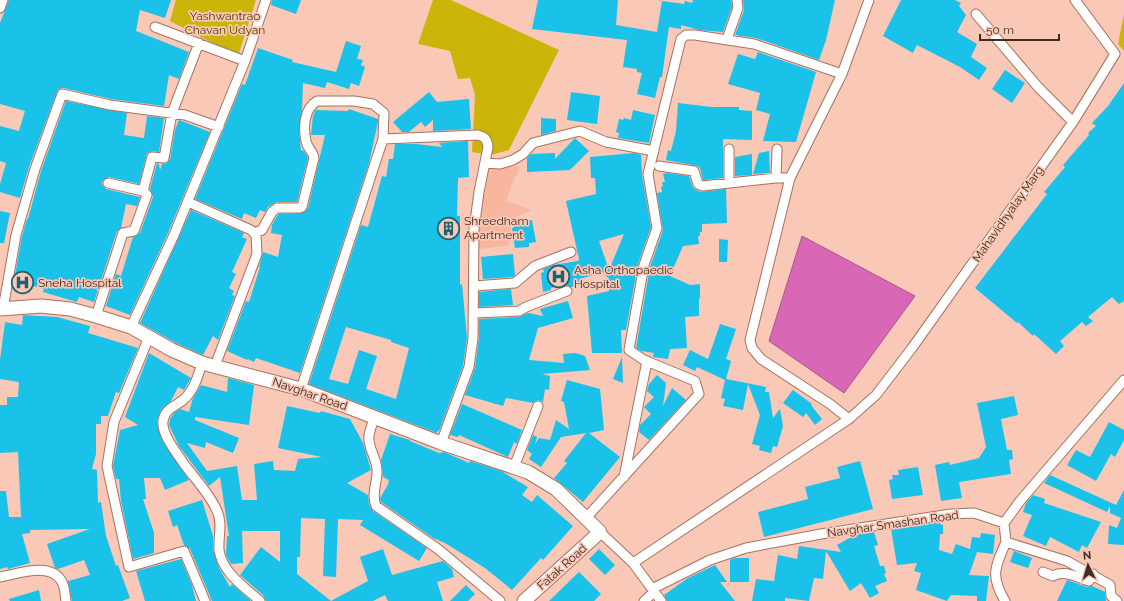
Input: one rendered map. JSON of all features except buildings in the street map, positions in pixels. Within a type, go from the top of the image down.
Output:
[{"type":"main road","name":"Navghar Road","points":[[1,309],[41,306],[70,309],[96,316],[131,327],[172,350],[202,363],[301,389],[441,443],[528,472],[556,489],[600,532]]},
{"type":"main road","name":"Fatak Road","points":[[524,601],[600,532]]},
{"type":"street","points":[[0,8],[3,0]]},
{"type":"street","points":[[131,327],[143,304],[219,128],[245,61],[266,0]]},
{"type":"street","points":[[727,39],[738,8],[737,0]]},
{"type":"street","points":[[849,419],[830,404],[761,359],[752,348],[750,340],[790,178],[842,74],[869,0]]},
{"type":"street","name":"Mahavidhyalay Marg","points":[[632,562],[849,419],[876,395],[912,348],[1073,122],[1115,54],[1075,0]]},
{"type":"street","points":[[976,14],[1038,87],[1073,122]]},
{"type":"street","points":[[155,26],[245,61]]},
{"type":"street","points":[[586,518],[699,394],[695,381],[647,361],[629,350],[644,265],[656,228],[648,174],[680,39],[695,34],[727,39],[782,52],[842,74]]},
{"type":"street","points":[[96,316],[123,233],[134,231],[146,196],[143,191],[152,157],[164,158],[172,113],[199,43]]},
{"type":"street","points":[[1,309],[16,235],[35,169],[62,94],[110,105],[185,115],[219,128]]},
{"type":"street","points":[[254,233],[262,230],[272,212],[277,208],[302,207],[314,158],[313,153],[306,142],[306,113],[312,104],[317,101],[354,101],[373,104],[384,113],[383,139],[301,389]]},
{"type":"street","points":[[485,163],[500,164],[512,160],[523,154],[533,143],[580,131],[606,142],[654,151]]},
{"type":"street","points":[[383,139],[478,135],[487,140],[485,163],[474,229],[474,313],[473,338],[469,367],[441,443]]},
{"type":"street","points":[[729,149],[729,183]]},
{"type":"street","points":[[776,178],[777,149]]},
{"type":"street","points":[[659,166],[694,171],[698,184],[700,185],[790,178]]},
{"type":"street","points":[[108,183],[143,191]]},
{"type":"street","points":[[188,202],[251,230],[254,233],[257,244],[257,254],[215,366]]},
{"type":"street","points":[[474,286],[515,283],[536,266],[571,252]]},
{"type":"street","points":[[474,313],[519,311],[567,291]]},
{"type":"street","points":[[148,337],[114,422],[107,466],[120,531],[129,566],[184,552],[205,601]]},
{"type":"street","points":[[624,477],[647,361]]},
{"type":"street","points":[[202,363],[197,381],[183,400],[167,410],[163,422],[164,428],[179,455],[196,481],[212,500],[218,512],[220,519],[219,551],[225,568],[260,601]]},
{"type":"street","points":[[1004,601],[998,589],[995,566],[1006,542],[1004,523],[1020,501],[1124,380]]},
{"type":"street","points":[[514,467],[538,406]]},
{"type":"street","points":[[374,417],[369,436],[369,443],[376,459],[377,472],[374,496],[376,506],[438,549],[500,601]]},
{"type":"street","name":"Navghar Smashan Road","points":[[644,601],[653,591],[710,560],[746,548],[951,514],[974,513],[1004,523]]},
{"type":"street","points":[[600,532],[632,562],[661,601]]},
{"type":"street","points":[[1006,542],[1067,560],[1110,585],[1112,596],[1117,601]]},
{"type":"street","points":[[0,577],[39,570],[48,571],[56,574],[62,583],[66,601]]},
{"type":"street","points":[[1043,572],[1053,576],[1062,573],[1089,581],[1093,574]]},
{"type":"shaded area","points":[[521,166],[513,181],[506,201],[532,210],[511,219],[509,245],[474,250],[489,168]]},
{"type":"shaded area","points":[[802,236],[915,296],[844,393],[769,341]]},
{"type":"green space","name":"Yashwantrao Chavan Udyan","points":[[176,0],[256,0],[238,56],[170,21]]},
{"type":"green space","points":[[433,0],[451,0],[559,50],[509,150],[491,155],[472,152],[475,95],[470,78],[458,79],[450,51],[418,44]]},
{"type":"green space","points":[[1124,14],[1124,51],[1118,44]]},
{"type":"place","name":"Shreedham Apartment","points":[[448,228]]},
{"type":"place","name":"Asha Orthopaedic Hospital","points":[[559,277]]},
{"type":"place","name":"Sneha Hospital","points":[[22,283]]}]
